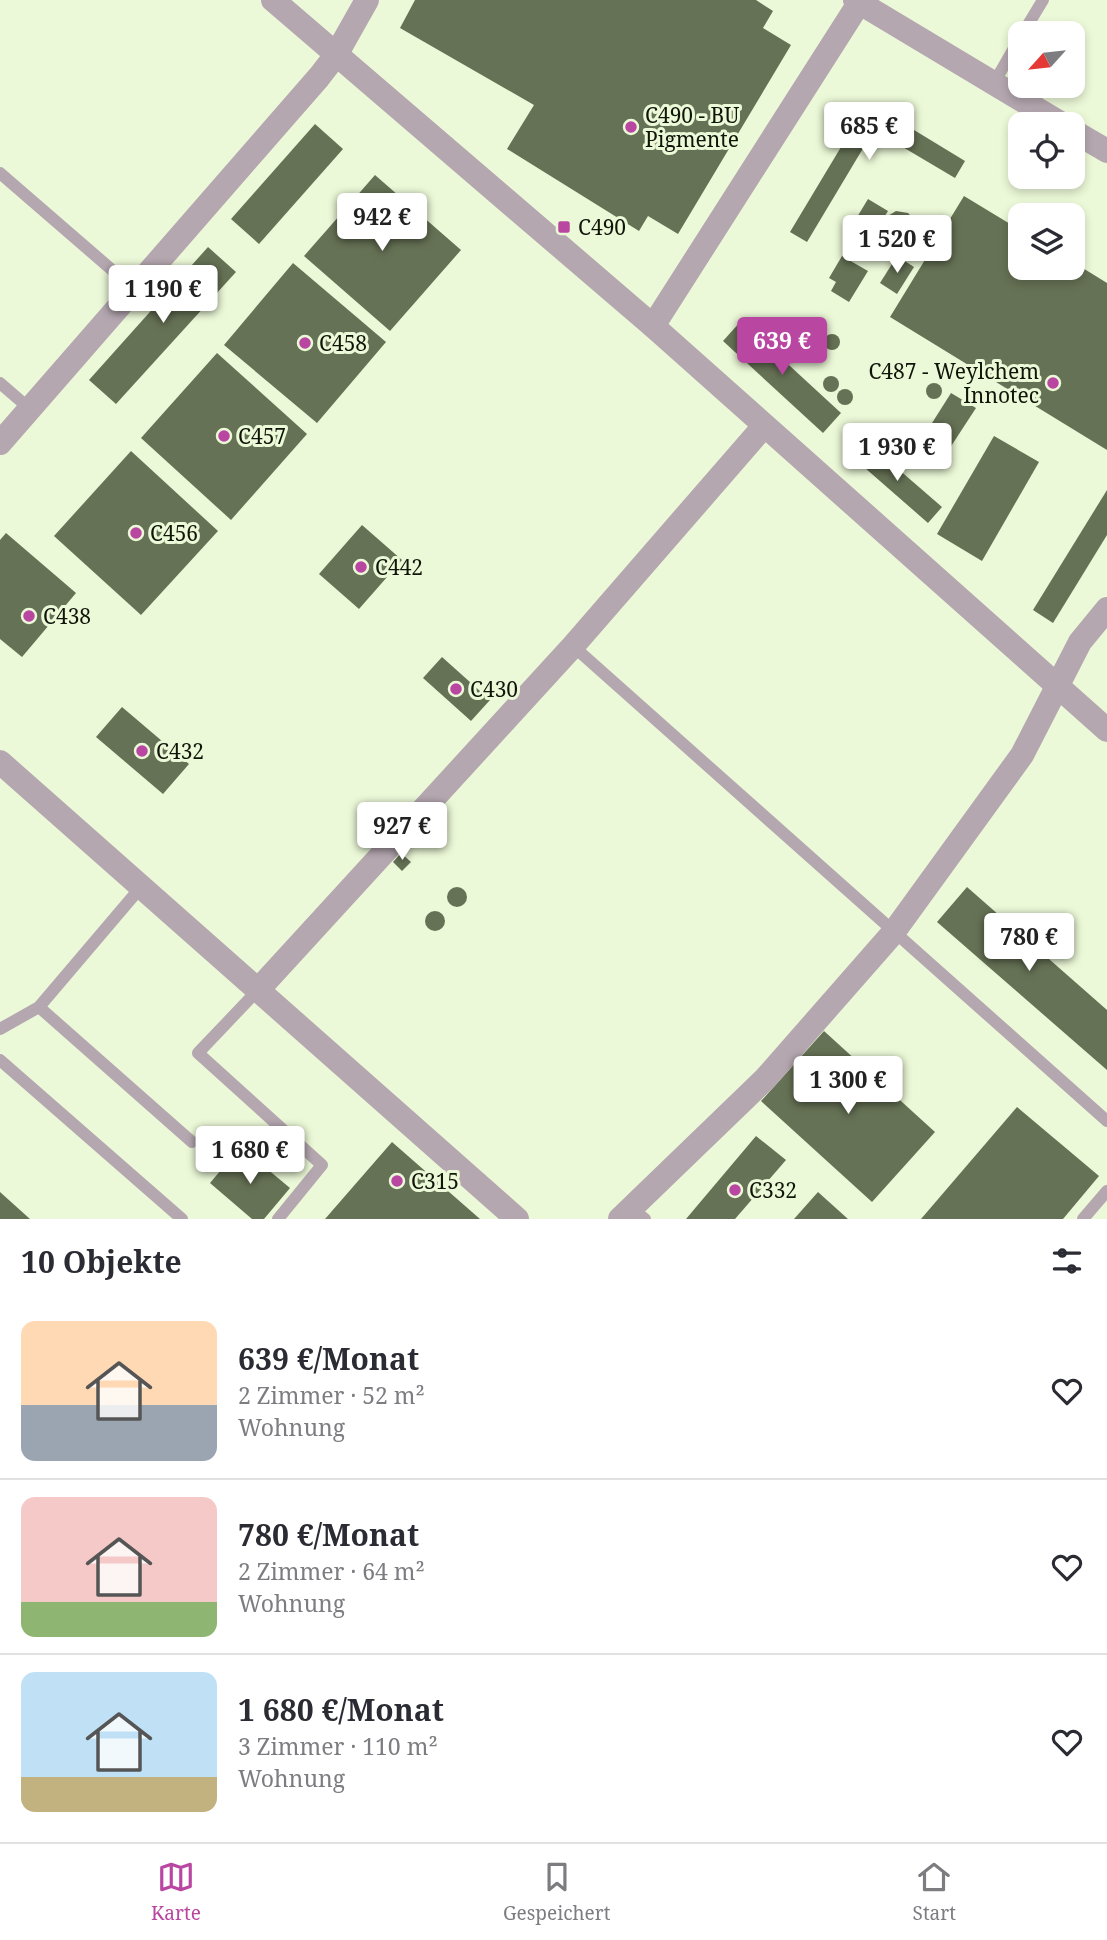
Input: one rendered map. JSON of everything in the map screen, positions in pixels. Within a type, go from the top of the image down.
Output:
[{"type":"street","points":[[273,0],[653,326],[1107,730]]},
{"type":"street","points":[[0,443],[337,55],[367,0]]},
{"type":"street","points":[[653,326],[859,1],[1042,112]]},
{"type":"street","points":[[1085,138],[1107,151]]},
{"type":"street","points":[[258,990],[573,646],[764,426]]},
{"type":"street","points":[[632,1215],[765,1079],[894,933],[1022,754],[1080,642],[1107,609]]},
{"type":"street","points":[[0,762],[517,1219]]},
{"type":"lane","points":[[1030,21],[1043,0]]},
{"type":"lane","points":[[994,83],[1008,59]]},
{"type":"lane","points":[[0,173],[134,289]]},
{"type":"lane","points":[[0,383],[30,409]]},
{"type":"lane","points":[[573,646],[1107,1121]]},
{"type":"lane","points":[[0,1029],[39,1007],[141,887]]},
{"type":"lane","points":[[258,990],[198,1053],[323,1165],[278,1219]]},
{"type":"lane","points":[[39,1007],[192,1142]]},
{"type":"lane","points":[[0,1060],[182,1219]]},
{"type":"lane","points":[[1083,1219],[1107,1191]]},
{"type":"building","name":"C490 - BU Pigmente","points":[[415,0],[756,0],[773,11],[763,28],[791,45],[678,234],[648,216],[639,231],[507,149],[534,105],[400,28]]},
{"type":"building","points":[[868,102],[965,161],[955,178],[874,130],[807,242],[790,232]]},
{"type":"building","points":[[315,124],[343,149],[259,244],[231,219]]},
{"type":"building","points":[[375,175],[461,250],[390,331],[304,256]]},
{"type":"building","name":"C487 - Weylchem Innotec","points":[[964,196],[1008,223],[1008,280],[1085,280],[1085,269],[1107,283],[1107,450],[890,317]]},
{"type":"building","points":[[868,199],[888,211],[883,219],[896,211],[908,213],[913,218],[918,233],[912,246],[898,251],[889,249],[881,239],[881,222],[864,249],[845,237]]},
{"type":"building","points":[[208,247],[236,272],[116,404],[89,380]]},
{"type":"building","points":[[842,256],[868,271],[849,302],[831,291],[836,282],[829,278]]},
{"type":"building","points":[[897,256],[914,267],[897,294],[880,283]]},
{"type":"building","name":"C458","points":[[293,263],[386,342],[317,423],[224,345]]},
{"type":"building","points":[[741,321],[841,413],[823,433],[723,341]]},
{"type":"building","points":[[771,324],[777,324],[782,332],[780,338],[771,340],[766,335],[766,329]]},
{"type":"building","points":[[829,334],[835,334],[840,342],[838,348],[829,350],[824,345],[824,339]]},
{"type":"building","name":"C457","points":[[217,353],[307,434],[231,520],[141,438]]},
{"type":"building","points":[[828,376],[834,376],[839,384],[837,390],[828,392],[823,387],[823,381]]},
{"type":"building","points":[[931,383],[937,383],[942,391],[940,397],[931,399],[926,394],[926,388]]},
{"type":"building","points":[[842,389],[848,389],[853,397],[851,403],[842,405],[837,400],[837,394]]},
{"type":"building","points":[[951,393],[976,408],[944,457],[920,442]]},
{"type":"building","points":[[994,436],[1039,462],[982,561],[937,534]]},
{"type":"building","points":[[860,441],[895,471],[897,468],[942,507],[928,523],[849,454]]},
{"type":"building","name":"C456","points":[[131,451],[218,531],[141,615],[54,536]]},
{"type":"building","points":[[1107,490],[1107,535],[1053,623],[1033,610]]},
{"type":"building","name":"C442","points":[[362,525],[402,560],[359,609],[319,574]]},
{"type":"building","name":"C438","points":[[6,533],[76,593],[22,657],[0,639],[0,540]]},
{"type":"building","name":"C430","points":[[442,657],[490,700],[471,721],[423,678]]},
{"type":"building","name":"C432","points":[[122,707],[189,764],[163,794],[96,737]]},
{"type":"building","points":[[401,853],[411,862],[402,871],[393,862]]},
{"type":"building","points":[[457,887],[464,890],[467,897],[464,904],[457,907],[450,904],[447,897],[450,890]]},
{"type":"building","points":[[967,887],[1107,1010],[1107,1070],[937,922]]},
{"type":"building","points":[[435,911],[442,914],[445,921],[442,928],[435,931],[428,928],[425,921],[428,914]]},
{"type":"building","points":[[824,1031],[935,1132],[872,1202],[761,1101]]},
{"type":"building","points":[[1017,1107],[1099,1176],[1063,1219],[921,1219]]},
{"type":"building","name":"C332","points":[[756,1136],[786,1160],[735,1219],[686,1219]]},
{"type":"building","name":"C315","points":[[392,1142],[480,1219],[325,1219]]},
{"type":"building","points":[[237,1151],[244,1157],[248,1153],[290,1188],[264,1219],[252,1219],[210,1183]]},
{"type":"building","points":[[0,1192],[30,1219],[0,1219]]},
{"type":"building","points":[[818,1192],[848,1219],[794,1219]]},
{"type":"place","name":"C490 - BU Pigmente","points":[[631,127]]},
{"type":"place","name":"C490","points":[[564,227]]},
{"type":"place","name":"C458","points":[[305,343]]},
{"type":"place","name":"C487 - Weylchem Innotec","points":[[1053,383]]},
{"type":"place","name":"C457","points":[[224,436]]},
{"type":"place","name":"C456","points":[[136,533]]},
{"type":"place","name":"C442","points":[[361,567]]},
{"type":"place","name":"C438","points":[[29,616]]},
{"type":"place","name":"C430","points":[[456,689]]},
{"type":"place","name":"C432","points":[[142,751]]},
{"type":"place","name":"C315","points":[[397,1181]]},
{"type":"place","name":"C332","points":[[735,1190]]}]
